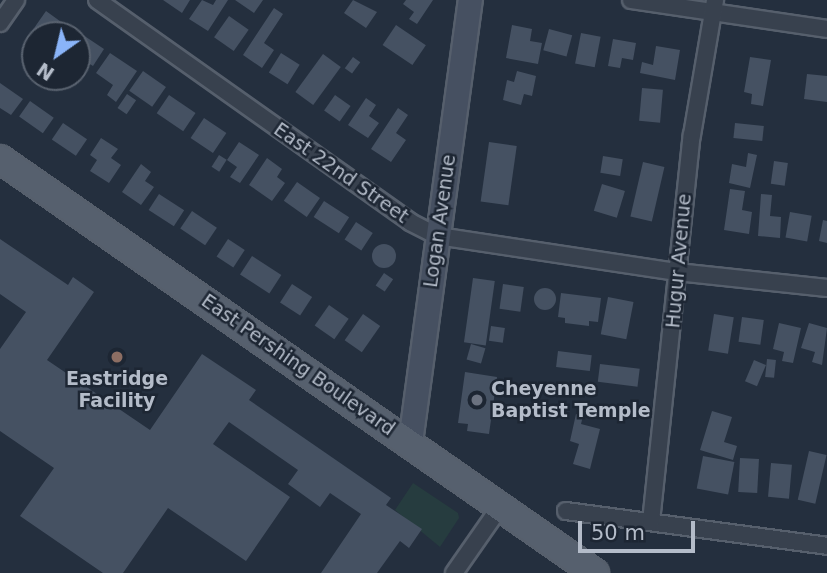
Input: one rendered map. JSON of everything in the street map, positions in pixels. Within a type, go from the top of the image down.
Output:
[{"type":"main road","name":"Logan Avenue","points":[[410,442],[470,0]]},
{"type":"main road","name":"East Pershing Boulevard","points":[[0,159],[595,573]]},
{"type":"street","points":[[0,23],[16,0]]},
{"type":"street","name":"East 22nd Street","points":[[97,0],[410,222],[438,236],[677,272],[827,288]]},
{"type":"street","points":[[631,0],[714,6],[827,29]]},
{"type":"street","name":"Hugur Avenue","points":[[651,522],[692,135],[714,6]]},
{"type":"street","points":[[454,573],[500,507]]},
{"type":"street","points":[[566,511],[827,547]]},
{"type":"green space","points":[[413,483],[458,513],[459,518],[440,547],[395,510]]},
{"type":"building","points":[[163,0],[190,0],[182,13]]},
{"type":"building","points":[[202,0],[213,5],[216,0],[228,0],[208,31],[189,19]]},
{"type":"building","points":[[235,0],[263,0],[254,13]]},
{"type":"building","points":[[353,0],[377,12],[366,28],[344,13]]},
{"type":"building","points":[[406,0],[433,0],[417,24],[409,19],[414,12],[403,4]]},
{"type":"building","points":[[274,8],[283,14],[264,43],[274,50],[262,68],[243,55]]},
{"type":"building","points":[[46,11],[60,21],[39,21]]},
{"type":"building","points":[[229,16],[249,30],[234,51],[214,37]]},
{"type":"building","points":[[396,25],[426,45],[412,65],[383,45]]},
{"type":"building","points":[[512,25],[532,29],[530,41],[542,43],[538,64],[506,58]]},
{"type":"building","points":[[549,29],[572,35],[566,56],[543,50]]},
{"type":"building","points":[[581,33],[601,37],[595,67],[575,63]]},
{"type":"building","points":[[613,39],[636,43],[633,60],[622,58],[620,68],[608,66]]},
{"type":"building","points":[[91,40],[104,49],[93,66],[91,65]]},
{"type":"building","points":[[656,46],[680,50],[675,80],[640,73],[642,62],[653,65]]},
{"type":"building","points":[[110,53],[137,71],[116,102],[107,95],[113,85],[96,73]]},
{"type":"building","points":[[281,53],[300,65],[287,84],[269,73]]},
{"type":"building","points":[[323,54],[341,67],[313,105],[295,92]]},
{"type":"building","points":[[353,57],[360,62],[352,74],[345,68]]},
{"type":"building","points":[[750,57],[771,60],[763,106],[751,104],[752,94],[744,92]]},
{"type":"building","points":[[143,71],[166,87],[152,107],[129,91]]},
{"type":"building","points":[[517,71],[536,76],[532,96],[524,94],[521,105],[503,100],[507,80],[514,82]]},
{"type":"building","points":[[807,74],[827,76],[827,102],[804,99]]},
{"type":"building","points":[[0,83],[23,99],[11,115],[0,108]]},
{"type":"building","points":[[642,88],[663,90],[660,123],[639,121]]},
{"type":"building","points":[[127,94],[136,100],[127,114],[117,108]]},
{"type":"building","points":[[169,95],[196,113],[183,131],[157,113]]},
{"type":"building","points":[[335,95],[351,106],[340,121],[324,111]]},
{"type":"building","points":[[366,98],[376,105],[369,116],[379,123],[368,138],[348,125]]},
{"type":"building","points":[[30,101],[54,118],[43,133],[19,117]]},
{"type":"building","points":[[398,108],[408,115],[396,133],[406,140],[391,162],[371,149]]},
{"type":"building","points":[[204,118],[226,133],[213,153],[191,138]]},
{"type":"building","points":[[63,123],[87,139],[76,156],[52,140]]},
{"type":"building","points":[[735,123],[764,126],[762,141],[733,138]]},
{"type":"building","points":[[101,138],[118,149],[111,158],[121,165],[109,183],[90,171],[97,160],[90,155]]},
{"type":"building","points":[[239,142],[259,155],[240,183],[230,177],[237,167],[227,160]]},
{"type":"building","points":[[489,142],[517,146],[508,205],[481,201]]},
{"type":"building","points":[[748,153],[757,155],[750,188],[729,183],[732,164],[746,167]]},
{"type":"building","points":[[219,155],[227,160],[219,172],[212,167]]},
{"type":"building","points":[[603,156],[623,159],[620,176],[600,173]]},
{"type":"building","points":[[267,158],[282,169],[277,177],[285,183],[272,201],[249,185]]},
{"type":"building","points":[[774,161],[788,163],[785,186],[771,184]]},
{"type":"building","points":[[643,162],[664,167],[652,222],[630,217]]},
{"type":"building","points":[[141,164],[151,172],[145,181],[154,187],[141,205],[122,192]]},
{"type":"building","points":[[297,182],[320,198],[307,217],[284,201]]},
{"type":"building","points":[[602,184],[625,191],[617,218],[594,211]]},
{"type":"building","points":[[730,189],[745,191],[742,210],[752,212],[749,234],[724,230]]},
{"type":"building","points":[[159,194],[184,210],[174,226],[149,210]]},
{"type":"building","points":[[761,194],[772,195],[770,216],[781,217],[780,238],[758,236]]},
{"type":"building","points":[[324,201],[349,217],[339,233],[314,217]]},
{"type":"building","points":[[192,211],[217,228],[205,245],[180,228]]},
{"type":"building","points":[[790,212],[812,216],[807,241],[785,238]]},
{"type":"building","points":[[823,220],[827,221],[827,243],[819,241]]},
{"type":"building","points":[[356,222],[373,233],[361,251],[345,240]]},
{"type":"building","points":[[0,239],[68,285],[73,277],[94,292],[47,360],[150,430],[202,354],[256,390],[249,400],[391,498],[386,505],[422,529],[409,548],[400,541],[377,573],[321,573],[361,514],[330,493],[320,507],[288,484],[298,470],[229,422],[213,444],[290,497],[246,561],[168,508],[123,573],[103,573],[20,516],[54,468],[0,431],[0,349],[26,312],[0,294]]},
{"type":"building","points":[[228,239],[245,250],[233,268],[217,257]]},
{"type":"building","points":[[384,244],[395,251],[396,256],[389,267],[384,268],[373,261],[372,256],[379,245]]},
{"type":"building","points":[[252,256],[281,275],[269,294],[240,274]]},
{"type":"building","points":[[384,273],[393,279],[385,292],[376,285]]},
{"type":"building","points":[[473,278],[495,281],[486,345],[464,342]]},
{"type":"building","points":[[292,284],[312,297],[300,316],[280,302]]},
{"type":"building","points":[[503,284],[524,287],[520,312],[500,309]]},
{"type":"building","points":[[545,288],[553,291],[556,299],[553,307],[545,310],[537,307],[534,299],[537,291]]},
{"type":"building","points":[[561,293],[601,298],[598,322],[589,321],[589,326],[565,323],[565,318],[558,317]]},
{"type":"building","points":[[608,297],[634,302],[626,339],[601,334]]},
{"type":"building","points":[[329,305],[349,319],[334,339],[315,325]]},
{"type":"building","points":[[363,314],[380,326],[362,352],[345,340]]},
{"type":"building","points":[[714,314],[734,317],[728,354],[708,351]]},
{"type":"building","points":[[742,317],[764,320],[760,345],[739,342]]},
{"type":"building","points":[[779,323],[801,328],[793,363],[782,361],[784,352],[773,349]]},
{"type":"building","points":[[809,323],[827,328],[822,365],[812,362],[815,352],[801,348]]},
{"type":"building","points":[[491,326],[505,328],[503,343],[489,341]]},
{"type":"building","points":[[471,344],[485,348],[481,364],[467,359]]},
{"type":"building","points":[[558,351],[592,355],[590,371],[556,367]]},
{"type":"building","points":[[767,359],[776,360],[774,378],[765,377]]},
{"type":"building","points":[[754,360],[766,365],[757,386],[745,381]]},
{"type":"building","points":[[600,364],[640,369],[638,387],[598,382]]},
{"type":"building","name":"Cheyenne Baptist Temple","points":[[465,372],[497,377],[489,434],[467,431],[468,424],[458,423]]},
{"type":"building","points":[[712,411],[732,417],[724,442],[737,446],[733,460],[700,450]]},
{"type":"building","points":[[576,414],[583,416],[581,424],[600,429],[590,469],[573,464],[579,444],[570,441]]},
{"type":"building","points":[[809,451],[827,455],[815,504],[798,500]]},
{"type":"building","points":[[703,456],[734,462],[728,494],[697,488]]},
{"type":"building","points":[[740,458],[759,459],[757,493],[738,492]]},
{"type":"building","points":[[771,463],[792,465],[789,499],[768,497]]},
{"type":"place","name":"Eastridge Facility","points":[[117,357]]},
{"type":"place","name":"Cheyenne Baptist Temple","points":[[477,400]]}]
